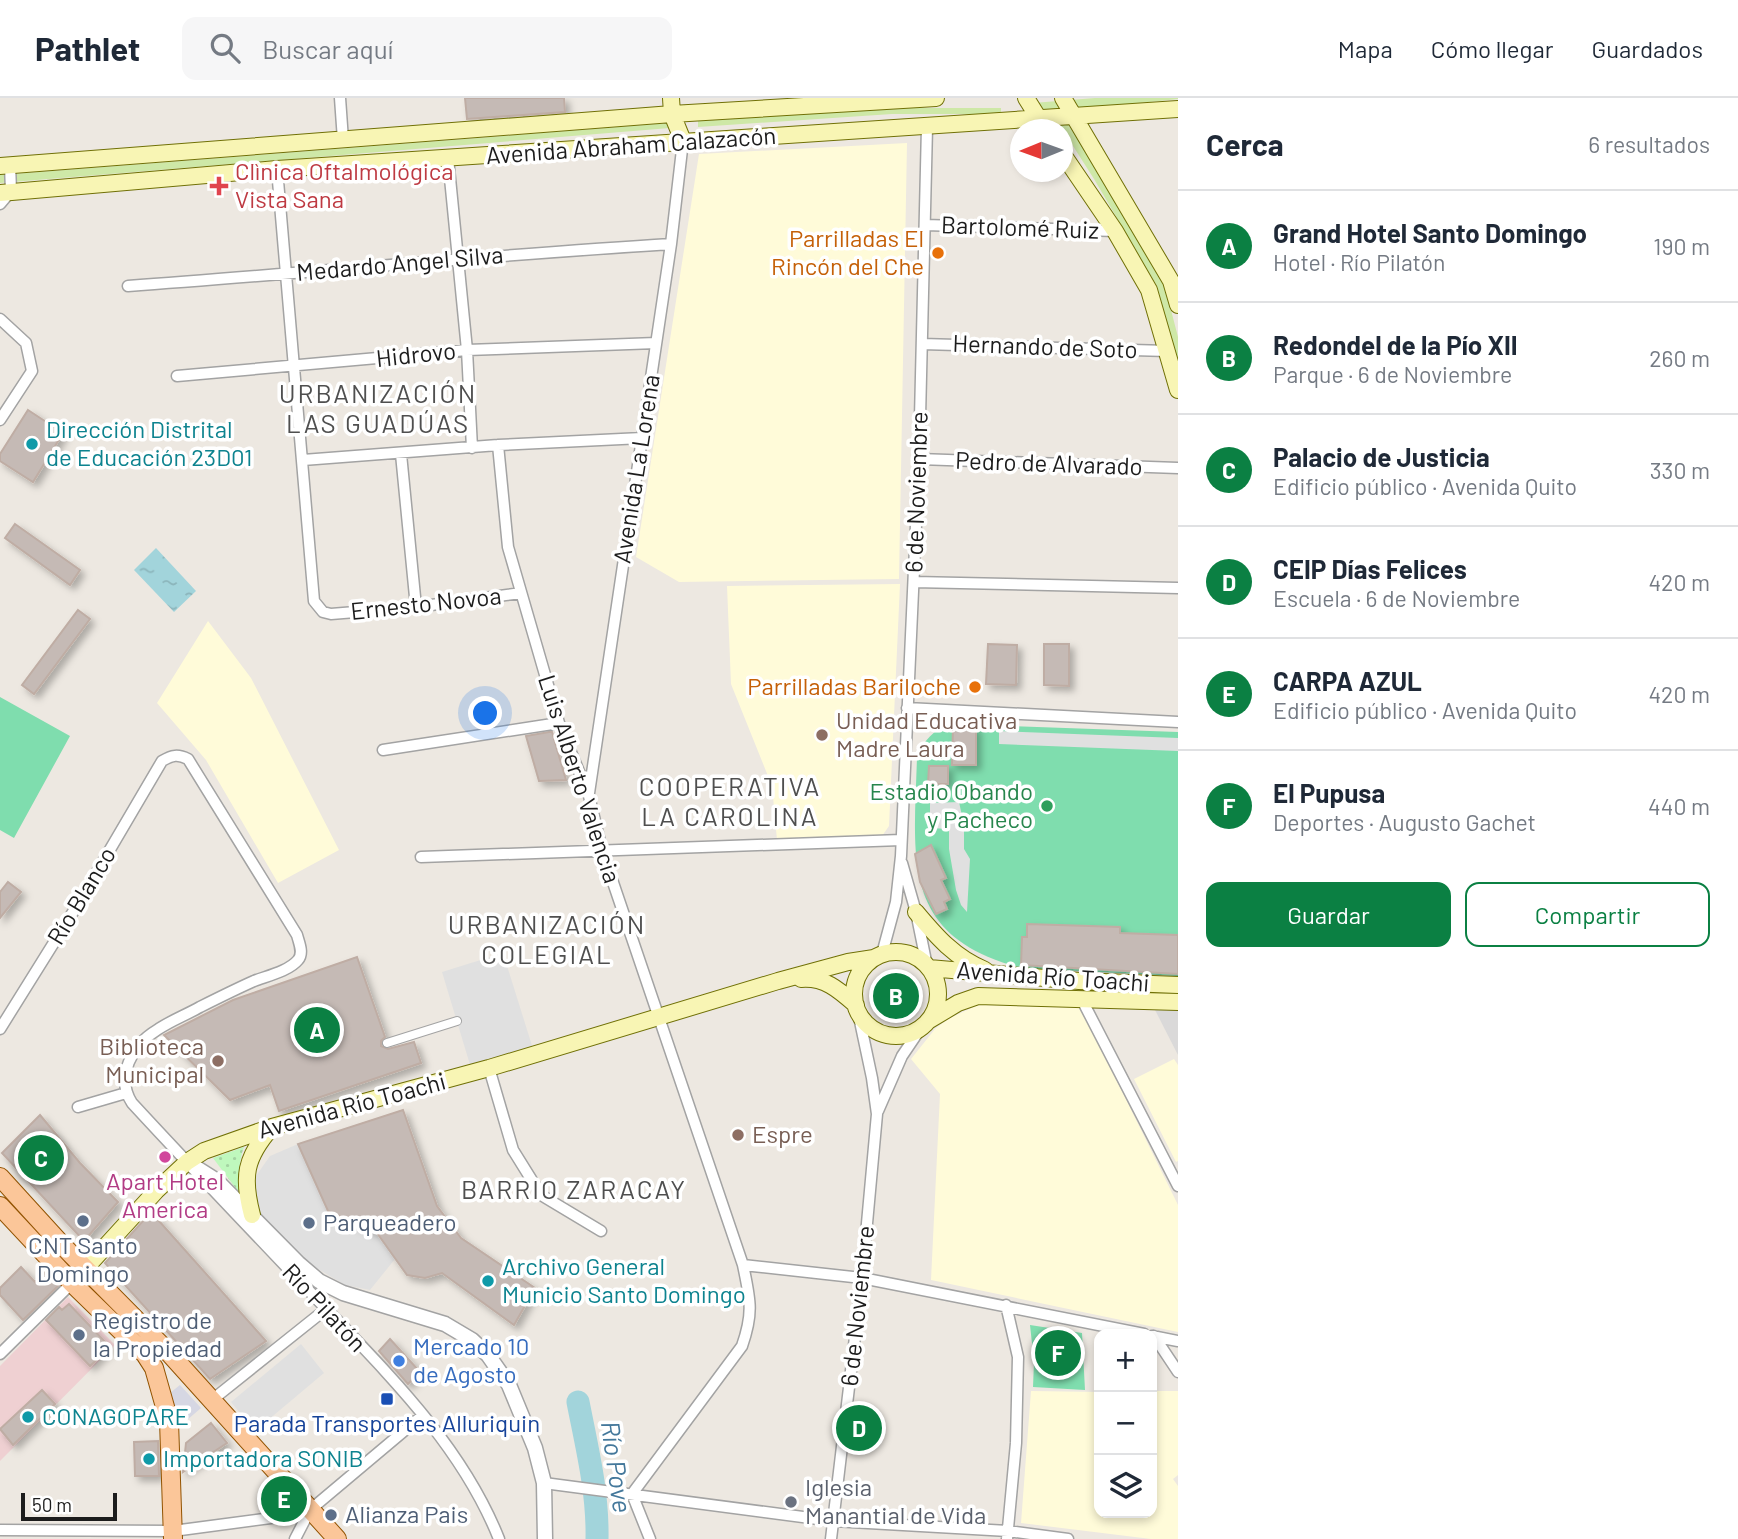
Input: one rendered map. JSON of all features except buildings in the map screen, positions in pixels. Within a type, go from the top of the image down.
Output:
[{"type":"main road","name":"Avenida Abraham Calazacón","points":[[5,165],[344,140],[672,106],[936,98]]},
{"type":"main road","points":[[1026,98],[1040,119]]},
{"type":"main road","points":[[1063,98],[1171,281],[1178,305]]},
{"type":"main road","name":"Avenida La Lorena","points":[[682,141],[690,105]]},
{"type":"main road","name":"Avenida La Lorena","points":[[672,106],[682,141]]},
{"type":"main road","name":"Avenida Abraham Calazacón","points":[[1065,119],[1178,109]]},
{"type":"main road","name":"Avenida Abraham Calazacón","points":[[4,196],[277,169],[682,141],[1010,125]]},
{"type":"main road","points":[[1073,169],[1115,231],[1149,290],[1178,390]]},
{"type":"main road","points":[[916,912],[959,956],[977,967],[1000,975]]},
{"type":"main road","points":[[894,952],[905,953],[928,967],[936,984],[937,998],[934,1011],[925,1024],[910,1033],[887,1035],[873,1029],[857,1008],[855,990],[859,975],[878,956],[894,952]]},
{"type":"main road","name":"Avenida Río Toachi","points":[[72,1283],[187,1161],[211,1148],[272,1127],[489,1069],[778,981],[878,956]]},
{"type":"main road","name":"Avenida Río Toachi","points":[[928,967],[1000,975],[1178,985]]},
{"type":"main road","name":"Avenida Río Toachi","points":[[778,981],[817,978],[835,988],[857,1008]]},
{"type":"main road","name":"Avenida Río Toachi","points":[[925,1024],[972,997],[1178,1002]]},
{"type":"main road","points":[[252,1215],[247,1192],[247,1167],[257,1146],[272,1127]]},
{"type":"main road","points":[[0,1177],[85,1269],[171,1355],[337,1539]]},
{"type":"main road","points":[[0,1206],[149,1361],[165,1402],[171,1442]]},
{"type":"main road","points":[[173,1535],[172,1406],[155,1355],[225,1422],[241,1432]]},
{"type":"street","points":[[340,98],[344,140]]},
{"type":"street","name":"6 de Noviembre","points":[[878,956],[896,902],[901,856],[919,459],[927,127]]},
{"type":"street","name":"Avenida La Lorena","points":[[589,796],[671,244],[682,141]]},
{"type":"street","points":[[448,158],[467,350],[472,448]]},
{"type":"street","points":[[4,196],[5,165]]},
{"type":"street","points":[[277,169],[303,460],[498,445],[642,438]]},
{"type":"street","name":"Bartolomé Ruiz","points":[[926,225],[1115,231]]},
{"type":"street","name":"Medardo Angel Silva","points":[[128,286],[287,275],[457,258],[671,244]]},
{"type":"street","points":[[0,318],[26,343],[32,371],[0,420]]},
{"type":"street","name":"Hidrovo","points":[[177,376],[467,350],[656,343]]},
{"type":"street","name":"Hernando de Soto","points":[[922,344],[1168,351]]},
{"type":"street","name":"Luis Alberto Valencia","points":[[498,445],[508,547],[559,723],[589,796],[602,850],[743,1265],[750,1298],[750,1321],[742,1346],[632,1494]]},
{"type":"street","points":[[401,454],[416,607]]},
{"type":"street","name":"Pedro de Alvarado","points":[[919,459],[1178,468]]},
{"type":"street","name":"Ernesto Novoa","points":[[303,460],[314,601],[323,612],[331,614],[416,607],[521,593]]},
{"type":"street","points":[[914,582],[1178,587]]},
{"type":"street","points":[[906,708],[1178,722]]},
{"type":"street","points":[[383,750],[559,723]]},
{"type":"street","name":"Río Blanco","points":[[0,1029],[162,761],[180,755],[188,759],[297,935],[302,951],[300,959],[292,966],[239,987],[155,1030],[138,1045],[127,1066],[124,1082],[126,1093]]},
{"type":"street","points":[[421,857],[901,840]]},
{"type":"street","name":"6 de Noviembre","points":[[901,856],[928,967]]},
{"type":"street","points":[[1081,998],[1174,1170],[1178,1186]]},
{"type":"street","name":"6 de Noviembre","points":[[831,1539],[862,1278],[877,1114],[857,1008]]},
{"type":"street","points":[[387,1043],[457,1021]]},
{"type":"street","name":"6 de Noviembre","points":[[877,1114],[902,1056],[925,1024]]},
{"type":"street","points":[[489,1069],[513,1150],[541,1195],[601,1231]]},
{"type":"street","points":[[78,1107],[126,1093]]},
{"type":"street","name":"Río Pilatón","points":[[126,1093],[423,1415],[465,1470],[486,1506],[499,1539]]},
{"type":"street","points":[[187,1161],[217,1181],[319,1281],[343,1293],[438,1321],[460,1332],[480,1347],[495,1363],[509,1385],[535,1448],[544,1483],[545,1539]]},
{"type":"street","points":[[743,1265],[862,1278],[1117,1329]]},
{"type":"street","name":"Avenida Río Toachi","points":[[0,1354],[72,1283]]},
{"type":"street","points":[[1006,1305],[1018,1357],[1016,1443],[1008,1535]]},
{"type":"street","points":[[212,1400],[326,1310]]},
{"type":"street","points":[[1157,1337],[1178,1341]]},
{"type":"street","points":[[1157,1345],[1178,1372]]},
{"type":"street","points":[[295,1539],[310,1510],[423,1415]]},
{"type":"street","points":[[544,1483],[833,1521],[1068,1539]]},
{"type":"street","points":[[632,1494],[650,1539]]},
{"type":"street","points":[[0,1531],[173,1535],[279,1518],[310,1510]]},
{"type":"shaded area","points":[[907,143],[899,579],[679,582],[636,557],[699,154]]},
{"type":"shaded area","name":"Unidad Educativa Madre Laura","points":[[900,584],[889,826],[882,836],[777,840],[772,786],[731,684],[727,586]]},
{"type":"shaded area","points":[[208,621],[251,678],[339,850],[278,883],[206,760],[157,703]]},
{"type":"shaded area","points":[[999,731],[1178,738],[1178,751],[999,744]]},
{"type":"shaded area","points":[[959,802],[964,825],[964,849],[970,859],[967,912],[961,905],[956,890],[949,849],[949,829],[930,828],[930,803]]},
{"type":"shaded area","points":[[503,953],[533,1049],[471,1068],[442,972]]},
{"type":"shaded area","points":[[984,1002],[1078,1002],[1178,1205],[1178,1332],[931,1280],[940,1094],[911,1059],[935,1029],[948,1019]]},
{"type":"shaded area","points":[[1154,1008],[1178,1009],[1178,1055]]},
{"type":"shaded area","points":[[1174,1059],[1178,1065],[1176,1162],[1134,1079]]},
{"type":"shaded area","name":"Parqueadero","points":[[298,1144],[328,1211],[377,1233],[395,1259],[370,1290],[345,1285],[313,1266],[288,1246],[255,1212],[251,1183],[270,1156]]},
{"type":"shaded area","points":[[68,1297],[115,1345],[0,1461],[0,1366]]},
{"type":"shaded area","points":[[301,1344],[324,1373],[255,1431],[231,1402]]},
{"type":"shaded area","points":[[180,1385],[201,1408],[180,1426],[170,1393]]},
{"type":"shaded area","points":[[1031,1391],[1094,1392],[1094,1518],[1157,1518],[1157,1391],[1178,1391],[1178,1475],[1173,1479],[1178,1486],[1178,1539],[1151,1539],[1021,1523]]},
{"type":"green space","points":[[1095,98],[1178,99],[1037,114],[1033,103]]},
{"type":"green space","points":[[892,108],[1001,108],[1001,114],[892,114],[698,127],[698,121]]},
{"type":"green space","points":[[670,123],[670,128],[0,183],[0,175]]},
{"type":"green space","points":[[1073,132],[1102,176],[1164,283],[1178,337],[1178,363],[1157,286],[1073,146]]},
{"type":"green space","points":[[0,697],[70,736],[14,838],[0,830]]},
{"type":"green space","name":"Estadio Obando y Pacheco","points":[[951,724],[1178,732],[1178,976],[1021,968],[982,954],[953,936],[934,914],[923,889],[917,861],[915,829],[917,757],[930,736]]},
{"type":"green space","points":[[896,973],[912,980],[919,996],[912,1012],[896,1019],[880,1012],[873,996],[880,980]]},
{"type":"green space","points":[[244,1147],[240,1166],[243,1198],[213,1158]]},
{"type":"green space","points":[[1030,1325],[1082,1333],[1085,1390],[1033,1387],[1034,1362]]},
{"type":"water","points":[[156,548],[196,591],[174,612],[134,570]]},
{"type":"waterway","name":"Río Pove","points":[[578,1402],[594,1487],[597,1539]]},
{"type":"tunnel","points":[[82,1277],[137,1336]]},
{"type":"place","name":"Clìnica Oftalmológica Vista Sana","points":[[219,186]]},
{"type":"place","name":"Parrilladas El Rincón del Che","points":[[938,253]]},
{"type":"place","name":"Dirección Distrital de Educación 23D01","points":[[32,444]]},
{"type":"place","name":"Parrilladas Bariloche","points":[[975,687]]},
{"type":"place","name":"Unidad Educativa Madre Laura","points":[[822,735]]},
{"type":"place","name":"Estadio Obando y Pacheco","points":[[1047,806]]},
{"type":"place","name":"Redondel de la Pío XII","points":[[896,996]]},
{"type":"place","name":"Grand Hotel Santo Domingo","points":[[317,1030]]},
{"type":"place","name":"Biblioteca Municipal","points":[[218,1061]]},
{"type":"place","name":"Espre","points":[[738,1135]]},
{"type":"place","name":"Apart Hotel America","points":[[165,1157]]},
{"type":"place","name":"Palacio de Justicia","points":[[41,1158]]},
{"type":"place","name":"CNT Santo Domingo","points":[[83,1221]]},
{"type":"place","name":"Parqueadero","points":[[309,1223]]},
{"type":"place","name":"Archivo General Municio Santo Domingo","points":[[488,1281]]},
{"type":"place","name":"Registro de la Propiedad","points":[[79,1335]]},
{"type":"place","name":"El Pupusa","points":[[1058,1353]]},
{"type":"place","name":"Mercado 10 de Agosto","points":[[399,1361]]},
{"type":"place","name":"Parada Transportes Alluriquin","points":[[387,1399]]},
{"type":"place","name":"CONAGOPARE","points":[[28,1417]]},
{"type":"place","name":"CEIP Días Felices","points":[[859,1428]]},
{"type":"place","name":"Importadora SONIB","points":[[149,1459]]},
{"type":"place","name":"CARPA AZUL","points":[[284,1499]]},
{"type":"place","name":"Iglesia Manantial de Vida","points":[[791,1502]]},
{"type":"place","name":"Alianza Pais","points":[[331,1515]]},
{"type":"district","name":"URBANIZACIÓN LAS GUADÚAS","points":[[378,409]]},
{"type":"district","name":"COOPERATIVA LA CAROLINA","points":[[730,802]]},
{"type":"district","name":"URBANIZACIÓN COLEGIAL","points":[[547,940]]},
{"type":"district","name":"BARRIO ZARACAY","points":[[574,1190]]}]
